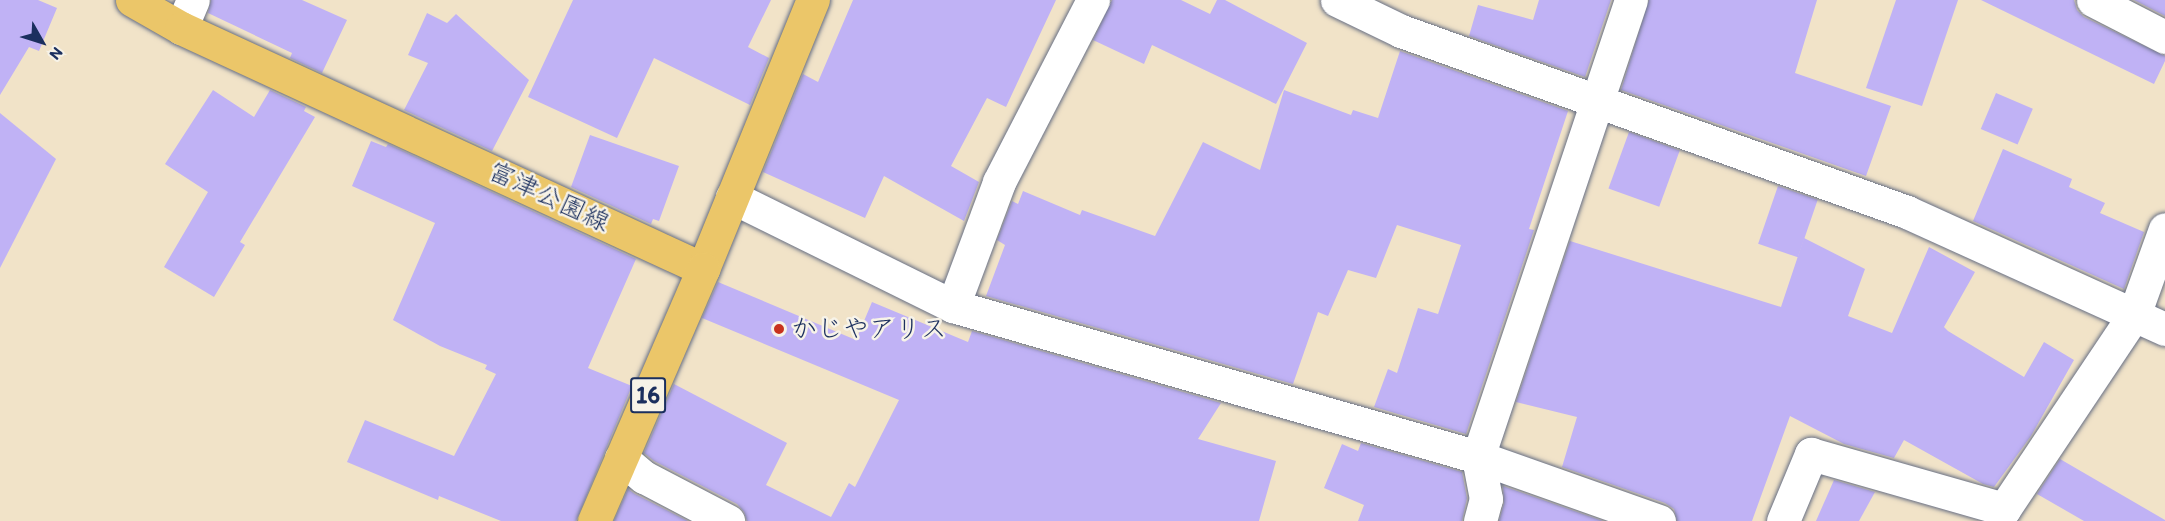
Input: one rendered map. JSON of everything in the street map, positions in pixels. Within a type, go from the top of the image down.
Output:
[{"type":"main road","name":"富津公園線","points":[[132,0],[187,14],[704,269]]},
{"type":"main road","points":[[704,269],[813,0]]},
{"type":"main road","name":"16","points":[[594,521],[704,269]]},
{"type":"street","points":[[953,306],[999,182],[1093,0]]},
{"type":"street","points":[[1337,0],[1401,31],[1907,212],[2165,329]]},
{"type":"street","points":[[1480,521],[1486,499],[1478,457],[1631,0]]},
{"type":"street","points":[[2093,0],[2165,37]]},
{"type":"street","points":[[732,197],[953,306],[1478,457],[1659,521]]},
{"type":"street","points":[[1783,521],[1811,454],[2004,509],[2134,315],[2165,229]]},
{"type":"street","points":[[621,458],[644,477],[728,521]]},
{"type":"building","points":[[0,0],[38,0],[57,8],[39,51],[29,47],[0,95]]},
{"type":"building","points":[[211,0],[302,0],[347,20],[322,73],[290,58],[292,53],[208,13]]},
{"type":"building","points":[[573,0],[771,0],[748,47],[769,58],[750,105],[654,58],[617,138],[528,97]]},
{"type":"building","points":[[853,0],[1056,0],[1006,107],[987,98],[951,166],[979,182],[964,221],[884,176],[865,218],[763,172],[803,74],[818,82]]},
{"type":"building","points":[[1112,0],[1181,0],[1210,14],[1217,0],[1225,0],[1307,43],[1276,104],[1152,45],[1144,64],[1093,40]]},
{"type":"building","points":[[1539,0],[1611,0],[1585,77],[1469,36],[1478,5],[1533,20]]},
{"type":"building","points":[[1649,0],[1817,0],[1795,73],[1891,106],[1866,176],[1621,90]]},
{"type":"building","points":[[1896,0],[1958,0],[1922,106],[1866,88]]},
{"type":"building","points":[[1981,0],[2074,0],[2077,10],[2084,17],[2165,56],[2165,61],[2154,84]]},
{"type":"building","points":[[2134,0],[2165,0],[2165,16]]},
{"type":"building","points":[[427,13],[447,23],[456,14],[529,80],[492,151],[404,110],[428,63],[408,55]]},
{"type":"building","points":[[1400,51],[1568,111],[1529,229],[1534,230],[1466,434],[1374,407],[1388,369],[1397,373],[1418,308],[1438,314],[1461,245],[1397,225],[1376,278],[1348,270],[1328,316],[1318,312],[1293,384],[986,296],[1005,245],[997,240],[1012,201],[1018,204],[1023,191],[1080,215],[1082,210],[1155,236],[1203,142],[1260,170],[1284,90],[1351,115],[1353,110],[1378,118]]},
{"type":"building","points":[[213,90],[254,117],[270,90],[306,107],[304,111],[315,117],[240,242],[245,245],[214,297],[164,267],[208,192],[165,164]]},
{"type":"building","points":[[1996,93],[2033,109],[2018,145],[1981,129]]},
{"type":"building","points":[[0,113],[56,159],[0,268]]},
{"type":"building","points":[[1629,132],[1680,150],[1659,207],[1608,188]]},
{"type":"building","points":[[590,135],[679,166],[659,221],[653,219],[651,224],[571,187]]},
{"type":"building","points":[[371,141],[386,147],[388,144],[636,259],[588,368],[632,386],[576,521],[501,521],[439,496],[438,500],[347,462],[365,420],[454,456],[496,374],[485,369],[487,365],[440,346],[393,320],[435,223],[352,186]]},
{"type":"building","points":[[2003,149],[2072,179],[2069,187],[2105,203],[2100,213],[2144,232],[2124,289],[1973,221]]},
{"type":"building","points":[[1778,186],[1818,200],[1798,257],[1758,244]]},
{"type":"building","points":[[1804,238],[1865,269],[1848,316],[1892,333],[1929,247],[1975,272],[1944,327],[1948,331],[2024,377],[2044,342],[2074,360],[2031,436],[1994,487],[1983,484],[1904,440],[1894,458],[1844,444],[1790,416],[1752,521],[1677,521],[1674,509],[1665,503],[1562,467],[1577,417],[1516,402],[1570,241],[1781,307]]},
{"type":"building","points":[[718,282],[856,340],[872,302],[968,342],[972,331],[1221,403],[1198,439],[1276,461],[1259,521],[747,521],[744,512],[737,504],[654,461],[644,453],[674,384],[787,443],[766,485],[831,517],[849,483],[855,487],[899,400],[702,318]]},
{"type":"building","points":[[1361,443],[1462,472],[1467,498],[1462,521],[1358,521],[1364,505],[1324,488],[1342,444],[1358,451]]},
{"type":"building","points":[[2060,459],[2165,521],[2084,521],[2037,494]]},
{"type":"building","points":[[1834,480],[1875,492],[1859,521],[1816,521]]},
{"type":"building","points":[[1503,486],[1603,521],[1499,521],[1504,503]]},
{"type":"building","points":[[628,489],[635,494],[688,521],[614,521]]},
{"type":"place","name":"かじやアリス","points":[[779,329]]}]
